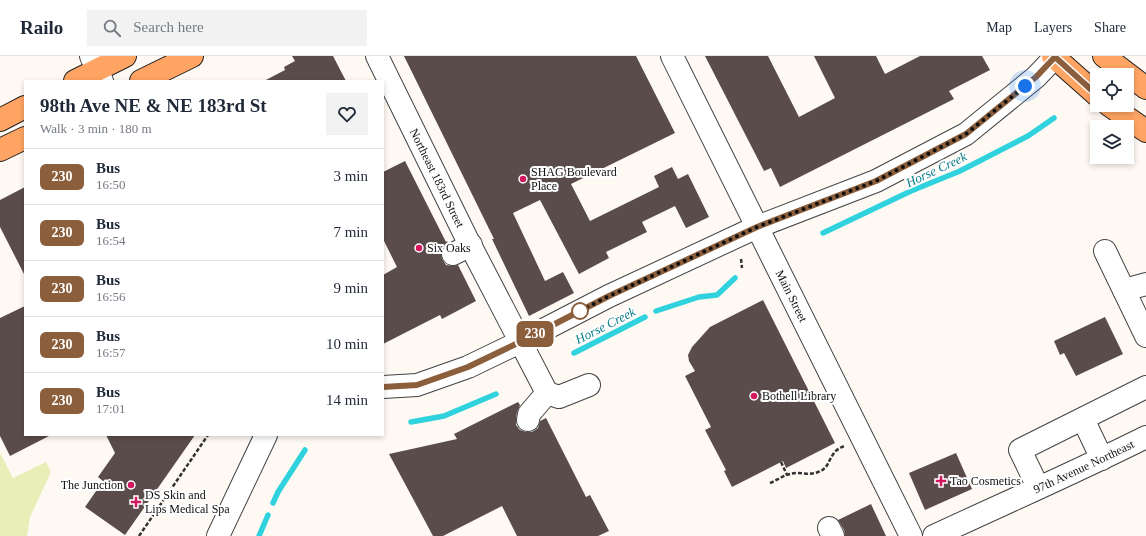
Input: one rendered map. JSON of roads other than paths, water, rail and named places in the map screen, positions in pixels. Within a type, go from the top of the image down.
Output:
[{"type":"main road","points":[[77,80],[96,69],[125,56]]},
{"type":"main road","points":[[143,80],[192,56]]},
{"type":"main road","points":[[1055,56],[1090,88]]},
{"type":"main road","points":[[1104,56],[1146,88]]},
{"type":"main road","points":[[0,120],[24,108]]},
{"type":"main road","points":[[1119,112],[1146,131]]},
{"type":"main road","points":[[0,150],[24,138]]},
{"type":"street","name":"Northeast 183rd Street","points":[[377,56],[462,250],[520,342],[547,394]]},
{"type":"street","name":"Main Street","points":[[672,56],[911,536]]},
{"type":"street","points":[[384,387],[417,385],[468,367],[609,296],[757,227],[876,181],[966,134],[1036,77],[1055,56]]},
{"type":"street","points":[[1106,251],[1146,336]]},
{"type":"street","points":[[1124,290],[1146,284]]},
{"type":"street","points":[[528,420],[529,414],[547,394],[559,397],[589,385]]},
{"type":"street","points":[[1038,488],[1020,450],[1146,387]]},
{"type":"street","points":[[1083,419],[1102,459]]},
{"type":"street","points":[[218,536],[266,436]]},
{"type":"street","name":"97th Avenue Northeast","points":[[934,536],[1102,459],[1146,437]]},
{"type":"waterway","name":"Horse Creek","points":[[823,233],[911,191],[960,171],[1028,136],[1054,118]]},
{"type":"waterway","name":"Horse Creek","points":[[656,311],[699,297],[717,295],[735,278]]},
{"type":"waterway","name":"Horse Creek","points":[[574,353],[645,317]]},
{"type":"waterway","name":"Horse Creek","points":[[411,422],[444,416],[496,394]]},
{"type":"waterway","name":"Horse Creek","points":[[273,503],[278,492],[305,450]]},
{"type":"waterway","name":"Horse Creek","points":[[259,536],[268,515]]},
{"type":"place","name":"SHAG Boulevard Place","points":[[523,179]]},
{"type":"place","name":"Six Oaks","points":[[419,248]]},
{"type":"place","name":"Bothell Library","points":[[754,396]]},
{"type":"place","name":"Tao Cosmetics","points":[[941,481]]},
{"type":"place","name":"The Junction","points":[[131,485]]},
{"type":"place","name":"DS Skin and Lips Medical Spa","points":[[136,502]]}]
